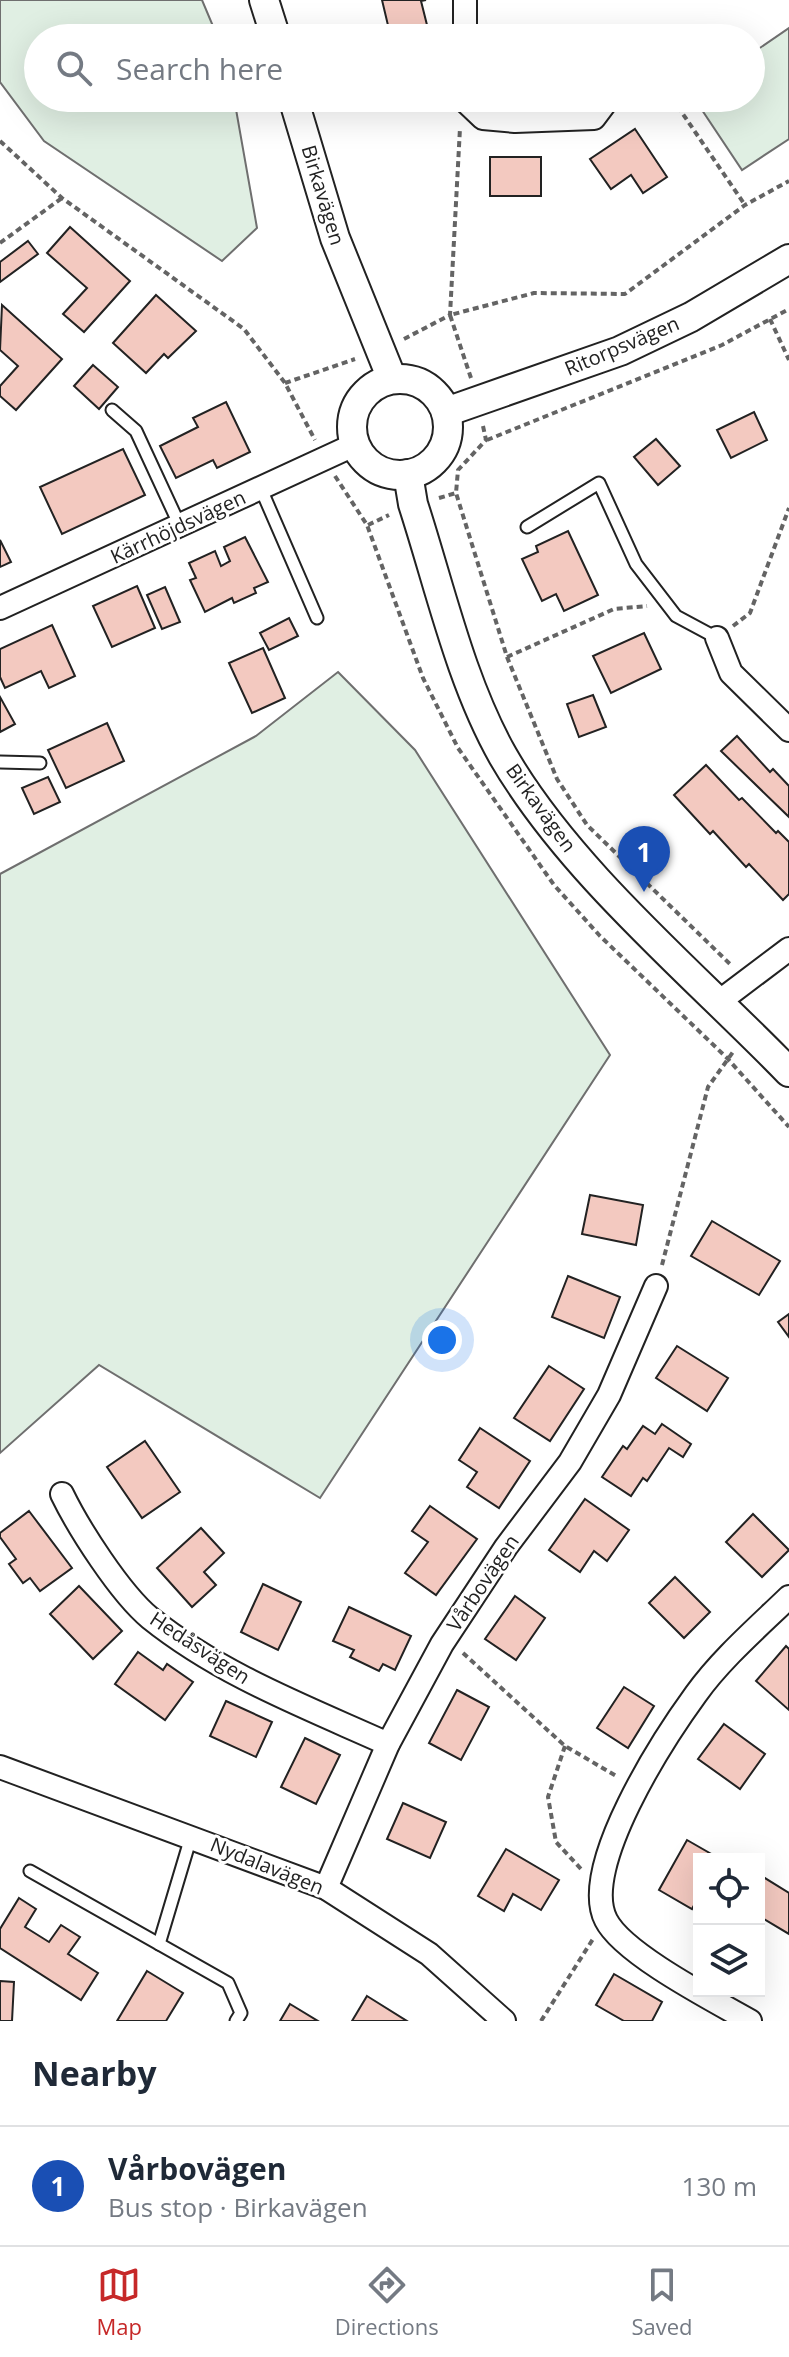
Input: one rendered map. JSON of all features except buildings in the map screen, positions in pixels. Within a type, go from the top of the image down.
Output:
[{"type":"street","points":[[264,0],[272,24]]},
{"type":"street","points":[[465,0],[465,24]]},
{"type":"street","name":"Birkavägen","points":[[297,112],[335,238],[392,379]]},
{"type":"street","points":[[472,112],[483,118],[515,121],[594,118],[598,112]]},
{"type":"street","name":"Ritorpsvägen","points":[[446,412],[620,351],[691,317],[789,259]]},
{"type":"street","points":[[392,379],[414,381],[425,386],[446,412],[448,430],[441,451],[426,467],[408,474],[381,471],[366,460],[356,444],[352,425],[356,409],[369,390],[392,379]]},
{"type":"street","name":"Kärrhöjdsvägen","points":[[0,608],[356,444]]},
{"type":"street","name":"Birkavägen","points":[[408,474],[413,504],[472,689],[503,756],[552,830],[789,1072]]},
{"type":"street","points":[[717,638],[731,673],[789,730]]},
{"type":"street","points":[[720,1001],[789,949]]},
{"type":"street","name":"Vårbovägen","points":[[326,1888],[388,1744],[446,1638],[506,1547],[570,1462],[609,1395],[656,1286]]},
{"type":"street","name":"Hedåsvägen","points":[[62,1494],[80,1532],[148,1617],[237,1676],[388,1744]]},
{"type":"street","points":[[750,2021],[685,1984],[619,1937],[605,1919],[599,1891],[618,1820],[697,1693],[789,1597]]},
{"type":"street","name":"Nydalavägen","points":[[0,1767],[326,1888],[429,1954],[504,2021]]},
{"type":"lane","points":[[112,410],[136,431],[180,526]]},
{"type":"lane","points":[[527,527],[599,483],[636,564],[676,616],[717,638]]},
{"type":"lane","points":[[261,489],[317,618]]},
{"type":"lane","points":[[0,762],[40,763]]},
{"type":"lane","points":[[159,1944],[192,1836]]},
{"type":"lane","points":[[30,1871],[228,1983],[241,2013],[236,2021]]},
{"type":"path","points":[[461,112],[450,315],[479,401],[486,440]]},
{"type":"path","points":[[682,112],[745,205]]},
{"type":"path","points":[[0,141],[62,198],[244,329],[285,383],[325,460]]},
{"type":"path","points":[[285,383],[380,350],[450,315],[534,293],[625,294],[745,205],[789,181]]},
{"type":"path","points":[[0,243],[62,198]]},
{"type":"path","points":[[747,981],[587,825],[557,779],[507,657],[456,493],[458,470],[486,440],[722,345],[789,309]]},
{"type":"path","points":[[770,319],[789,360]]},
{"type":"path","points":[[717,638],[750,613],[789,508]]},
{"type":"path","points":[[507,657],[614,609],[651,605],[676,616]]},
{"type":"path","points":[[656,1286],[708,1087],[727,1058],[752,1034]]},
{"type":"path","points":[[727,1058],[789,1127]]},
{"type":"path","points":[[446,1638],[565,1746],[638,1789]]},
{"type":"path","points":[[565,1746],[548,1797],[556,1842],[578,1867],[602,1882]]},
{"type":"path","points":[[541,2021],[605,1919]]},
{"type":"green space","points":[[0,0],[202,0],[212,24],[24,24],[24,112],[236,112],[257,228],[222,261],[44,141],[0,82]]},
{"type":"green space","points":[[789,28],[789,139],[742,170],[703,112],[765,112],[765,44]]},
{"type":"green space","points":[[338,672],[415,750],[610,1055],[320,1498],[99,1365],[0,1453],[0,874],[256,736]]},
{"type":"place","name":"Vårbovägen","points":[[644,892]]}]
